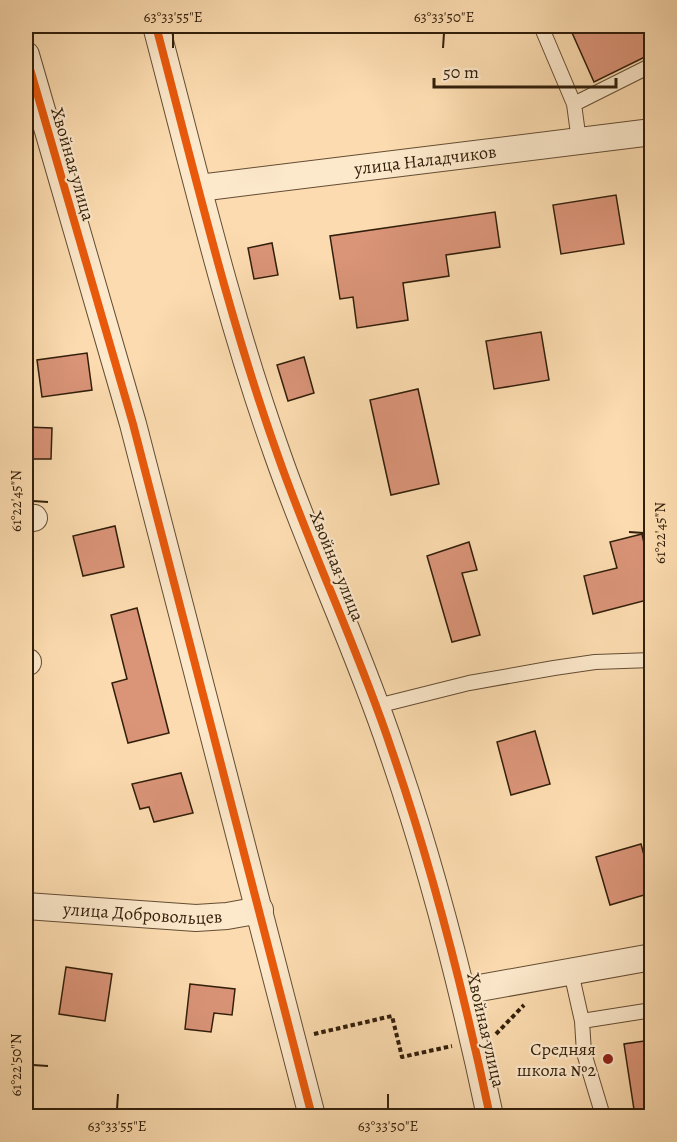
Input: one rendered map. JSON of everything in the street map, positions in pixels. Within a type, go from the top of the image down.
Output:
[{"type":"street","name":"Хвойная улица","points":[[156,26],[255,387],[279,459],[376,706],[430,868],[463,991],[490,1116]]},
{"type":"street","name":"Хвойная улица","points":[[26,55],[133,424],[312,1116]]},
{"type":"street","name":"улица Наладчиков","points":[[199,188],[651,132]]},
{"type":"street","name":"улица Добровольцев","points":[[26,906],[196,918],[227,916],[260,910]]},
{"type":"street","points":[[463,991],[651,957]]},
{"type":"lane","points":[[541,26],[574,104],[579,141]]},
{"type":"lane","points":[[574,104],[651,65]]},
{"type":"lane","points":[[376,706],[469,683],[554,668],[595,662],[651,660]]},
{"type":"lane","points":[[571,972],[582,1021],[584,1053],[603,1116]]},
{"type":"lane","points":[[582,1021],[651,1010]]},
{"type":"path","points":[[293,1039],[392,1016],[402,1057],[495,1036],[531,998]]},
{"type":"building","points":[[569,26],[651,26],[651,54],[594,82]]},
{"type":"building","points":[[616,195],[624,244],[561,254],[553,205]]},
{"type":"building","points":[[495,212],[500,247],[446,255],[449,276],[403,283],[408,320],[357,328],[353,297],[340,299],[330,236]]},
{"type":"building","points":[[272,243],[278,275],[254,279],[248,248]]},
{"type":"building","points":[[541,332],[549,380],[494,389],[486,341]]},
{"type":"building","points":[[87,353],[92,390],[42,397],[37,360]]},
{"type":"building","points":[[304,357],[314,393],[288,401],[277,365]]},
{"type":"building","points":[[418,389],[439,484],[391,495],[370,400]]},
{"type":"building","points":[[26,427],[52,428],[51,459],[26,459]]},
{"type":"building","points":[[115,526],[124,567],[83,576],[73,536]]},
{"type":"building","points":[[642,534],[651,575],[651,599],[593,614],[584,576],[617,568],[610,542]]},
{"type":"building","points":[[469,542],[477,570],[462,573],[480,635],[452,642],[427,556]]},
{"type":"building","points":[[137,608],[169,733],[128,743],[112,683],[127,679],[111,615]]},
{"type":"building","points":[[535,731],[550,784],[511,795],[497,742]]},
{"type":"building","points":[[181,773],[193,813],[154,822],[149,807],[140,809],[132,784]]},
{"type":"building","points":[[641,844],[651,881],[651,893],[610,905],[596,857]]},
{"type":"building","points":[[66,967],[112,974],[105,1021],[59,1014]]},
{"type":"building","points":[[190,984],[235,989],[232,1015],[214,1013],[211,1032],[185,1029]]},
{"type":"building","points":[[651,1040],[651,1116],[635,1116],[624,1044]]},
{"type":"cycle path","points":[[156,26],[212,242],[260,403],[306,530],[379,714],[421,841],[458,978],[490,1116]]},
{"type":"cycle path","points":[[26,55],[133,424],[312,1116]]},
{"type":"place","name":"Средняя школа №2","points":[[608,1059]]}]
